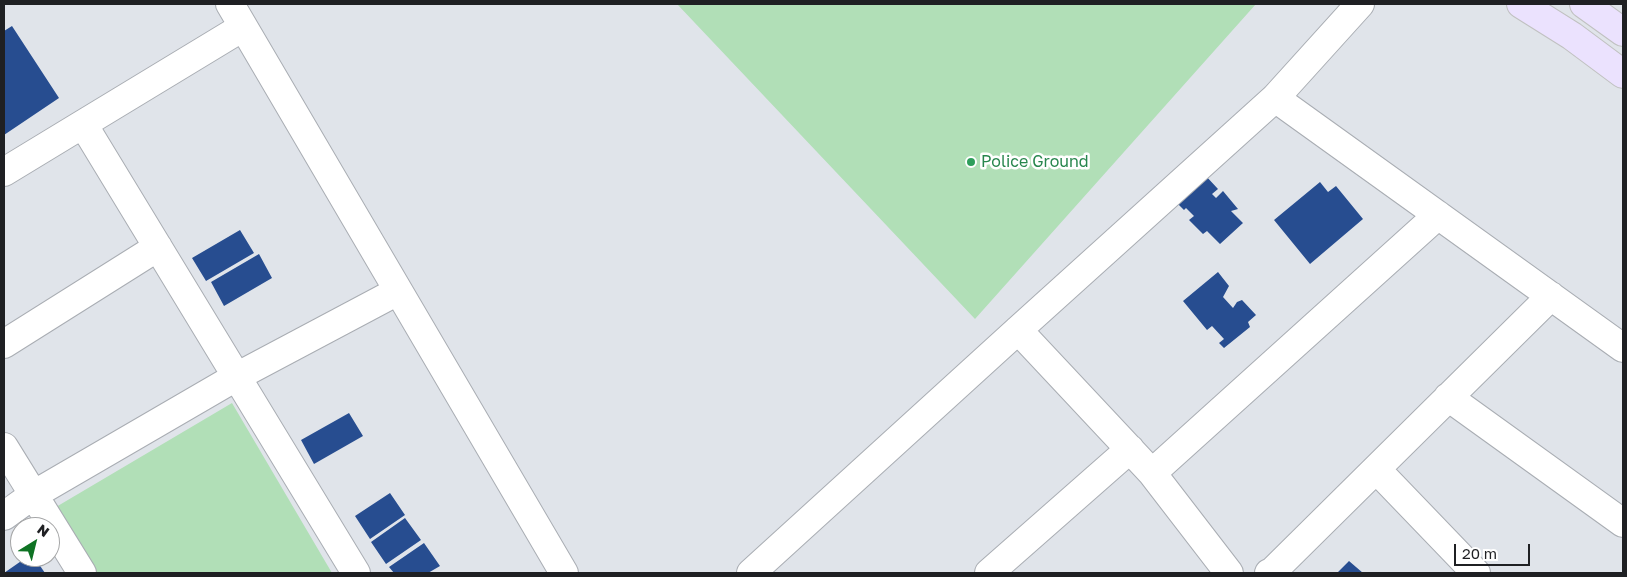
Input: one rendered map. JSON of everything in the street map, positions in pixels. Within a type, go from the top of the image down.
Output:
[{"type":"main road","points":[[1521,4],[1572,36],[1623,74]]},
{"type":"main road","points":[[1596,7],[1623,32]]},
{"type":"street","points":[[230,4],[564,573]]},
{"type":"street","points":[[752,573],[1276,98],[1360,4]]},
{"type":"street","points":[[4,172],[243,27]]},
{"type":"street","points":[[1276,98],[1623,348]]},
{"type":"street","points":[[83,124],[356,573]]},
{"type":"street","points":[[1152,473],[1438,215]]},
{"type":"street","points":[[4,344],[158,247]]},
{"type":"street","points":[[4,516],[34,495],[236,377],[398,291]]},
{"type":"street","points":[[1271,573],[1551,296]]},
{"type":"street","points":[[1018,330],[1152,473],[1229,573]]},
{"type":"street","points":[[1448,397],[1623,523]]},
{"type":"street","points":[[4,447],[82,573]]},
{"type":"street","points":[[989,573],[1130,449]]},
{"type":"street","points":[[1376,469],[1476,573]]},
{"type":"green space","name":"Police Ground","points":[[677,4],[1256,4],[975,319]]},
{"type":"green space","points":[[232,403],[332,573],[97,573],[56,507]]},
{"type":"building","points":[[12,26],[59,98],[4,135],[4,31]]},
{"type":"building","points":[[1205,175],[1218,189],[1212,194],[1216,198],[1223,191],[1238,209],[1231,211],[1243,223],[1220,244],[1207,231],[1203,234],[1189,220],[1194,216],[1175,201]]},
{"type":"building","points":[[1320,182],[1328,192],[1336,186],[1363,219],[1310,264],[1274,220]]},
{"type":"building","points":[[240,230],[254,253],[206,281],[192,258]]},
{"type":"building","points":[[259,254],[272,278],[224,306],[211,282]]},
{"type":"building","points":[[1218,272],[1229,286],[1223,297],[1233,308],[1237,302],[1242,300],[1256,315],[1248,322],[1250,327],[1224,348],[1219,343],[1224,339],[1212,326],[1207,330],[1183,301]]},
{"type":"building","points":[[349,413],[363,436],[314,464],[301,440]]},
{"type":"building","points":[[390,493],[405,515],[370,539],[355,516]]},
{"type":"building","points":[[405,518],[421,540],[386,564],[371,542]]},
{"type":"building","points":[[424,543],[440,566],[428,573],[394,573],[389,567]]},
{"type":"building","points":[[1349,561],[1363,573],[1337,573]]},
{"type":"building","points":[[13,567],[41,567],[45,573],[4,573]]},
{"type":"place","name":"Police Ground","points":[[971,162]]}]
